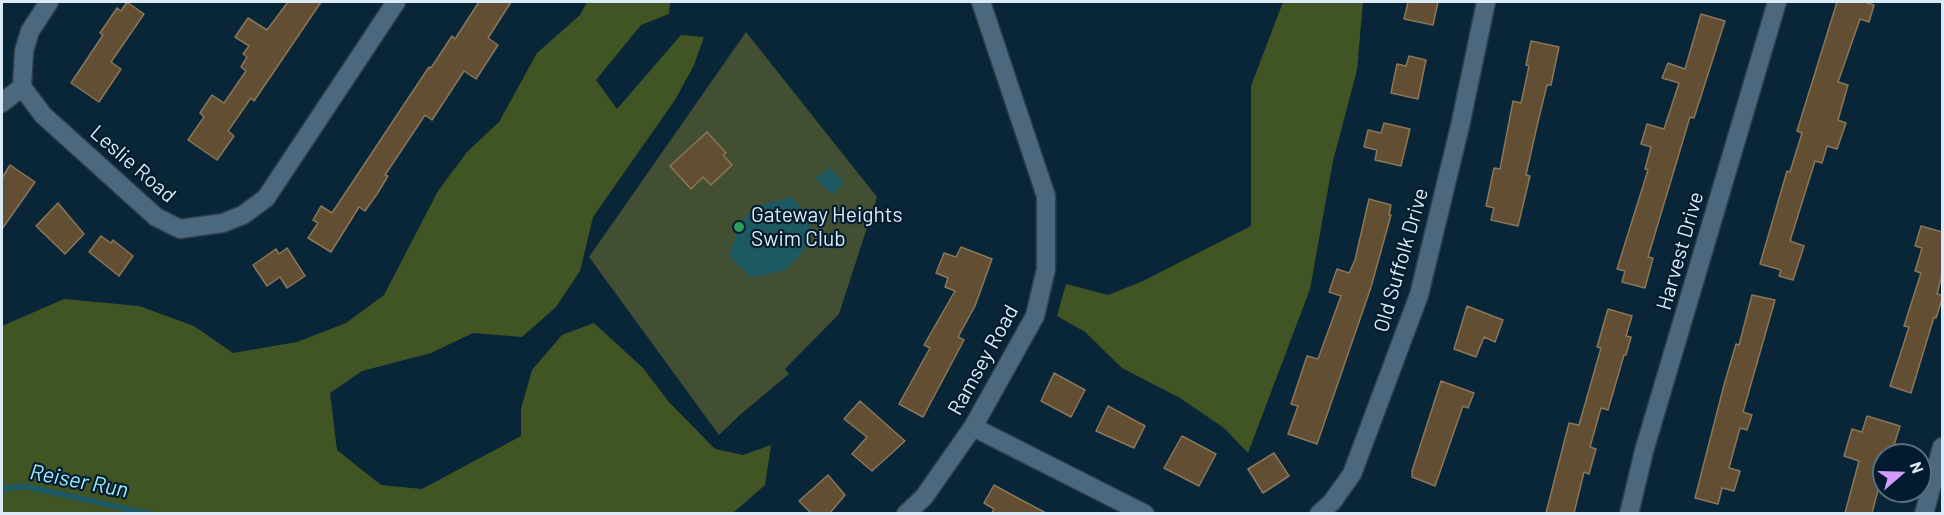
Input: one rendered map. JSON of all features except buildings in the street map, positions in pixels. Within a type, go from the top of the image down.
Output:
[{"type":"street","points":[[2,103],[22,87],[24,51],[30,31],[49,2]]},
{"type":"street","name":"Leslie Road","points":[[22,87],[43,115],[156,218],[180,229],[223,223],[243,215],[266,198],[396,2]]},
{"type":"street","name":"Ramsey Road","points":[[906,513],[924,496],[973,427],[1035,316],[1046,269],[1048,243],[1046,196],[981,2]]},
{"type":"street","name":"Old Suffolk Drive","points":[[1319,513],[1332,502],[1352,474],[1419,296],[1460,126],[1486,2]]},
{"type":"street","name":"Harvest Drive","points":[[1629,513],[1644,451],[1777,2]]},
{"type":"street","points":[[973,427],[1145,513]]},
{"type":"street","points":[[1924,513],[1942,447]]},
{"type":"shaded area","points":[[587,2],[670,2],[669,14],[641,25],[596,80],[617,109],[681,35],[704,37],[694,65],[675,100],[593,217],[580,271],[556,307],[522,337],[473,333],[431,353],[362,371],[330,393],[337,450],[381,485],[422,489],[521,436],[521,409],[532,370],[562,335],[594,323],[643,368],[668,401],[715,449],[743,455],[771,445],[765,485],[733,513],[2,513],[2,326],[64,299],[139,306],[194,326],[233,353],[297,342],[346,323],[384,295],[438,191],[467,152],[499,122],[537,53],[580,15]]},
{"type":"shaded area","points":[[1283,2],[1363,2],[1357,70],[1333,161],[1310,289],[1248,453],[1224,428],[1180,398],[1122,368],[1085,332],[1057,316],[1066,284],[1108,295],[1143,281],[1251,226],[1251,86]]},
{"type":"shaded area","name":"Gateway Heights Swim Club","points":[[746,32],[877,197],[839,314],[785,369],[789,374],[719,435],[589,257]]},
{"type":"shaded area","points":[[829,167],[844,182],[832,195],[816,179]]},
{"type":"shaded area","points":[[791,197],[812,219],[803,252],[785,270],[751,278],[729,256],[740,222],[757,206]]},
{"type":"waterway","name":"Reiser Run","points":[[2,489],[24,486],[150,514]]},
{"type":"place","name":"Gateway Heights Swim Club","points":[[739,227]]}]
